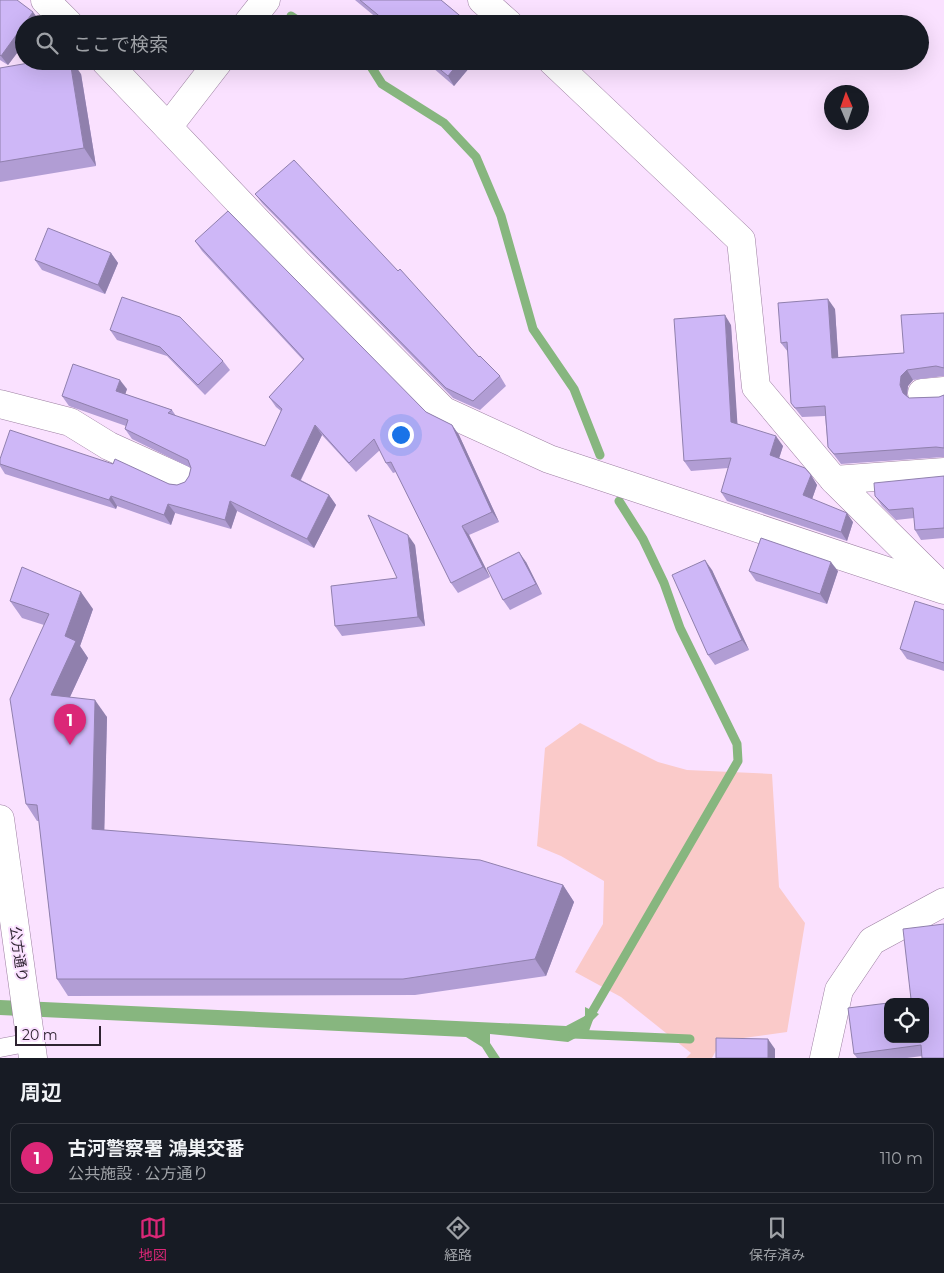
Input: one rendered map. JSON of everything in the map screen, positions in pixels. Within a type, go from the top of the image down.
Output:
[{"type":"street","points":[[45,0],[60,15]]},
{"type":"street","points":[[254,15],[266,0]]},
{"type":"street","points":[[482,0],[499,15]]},
{"type":"street","points":[[114,70],[298,264],[444,411],[549,459],[944,589]]},
{"type":"street","points":[[168,127],[212,70]]},
{"type":"street","points":[[562,70],[741,240],[756,387],[834,480],[944,589]]},
{"type":"street","points":[[0,404],[70,422],[109,446],[182,479]]},
{"type":"street","points":[[834,480],[944,472]]},
{"type":"street","name":"公方通り","points":[[0,823],[32,1050]]},
{"type":"street","points":[[824,1058],[839,990],[872,941],[944,902]]},
{"type":"lane","points":[[0,1048],[32,1050]]},
{"type":"shaded area","points":[[580,723],[658,762],[687,770],[772,774],[779,887],[805,923],[787,1032],[721,1041],[712,1058],[686,1058],[691,1053],[621,997],[575,972],[603,924],[604,881],[561,856],[537,846],[545,748]]},
{"type":"shaded area","points":[[0,1000],[566,1026],[585,1016],[585,1007],[599,1014],[593,1020],[589,1031],[568,1042],[490,1034],[490,1043],[500,1058],[489,1058],[482,1047],[466,1037],[0,1015]]},
{"type":"building","points":[[0,0],[17,0],[33,12],[31,15],[15,15],[15,37],[0,55]]},
{"type":"building","points":[[360,0],[441,0],[459,15],[378,15]]},
{"type":"building","points":[[15,65],[15,70],[71,70],[84,148],[0,162],[0,68]]},
{"type":"building","points":[[441,70],[453,70],[448,76]]},
{"type":"building","points":[[294,160],[398,271],[400,269],[479,357],[500,376],[473,401],[446,388],[255,194]]},
{"type":"building","points":[[228,211],[426,412],[452,425],[492,512],[462,526],[483,567],[451,583],[391,462],[386,463],[374,439],[349,463],[315,425],[291,476],[329,495],[307,539],[230,501],[225,520],[168,504],[164,515],[111,496],[109,500],[0,464],[10,430],[113,464],[115,459],[169,484],[177,485],[185,482],[191,468],[188,460],[125,429],[128,420],[62,396],[73,364],[120,380],[116,391],[172,410],[168,413],[265,446],[282,409],[269,397],[304,359],[195,241]]},
{"type":"building","points":[[48,228],[111,253],[98,285],[35,260]]},
{"type":"building","points":[[122,297],[180,317],[223,361],[198,385],[160,347],[110,330]]},
{"type":"building","points":[[828,299],[832,358],[904,353],[901,315],[944,313],[944,368],[936,366],[907,370],[901,376],[900,385],[903,393],[909,398],[939,397],[944,395],[944,448],[834,454],[828,447],[825,406],[795,408],[791,403],[787,342],[781,343],[778,303]]},
{"type":"building","points":[[725,315],[731,422],[776,436],[770,455],[805,468],[811,475],[803,495],[847,513],[841,532],[721,492],[731,458],[684,461],[674,319]]},
{"type":"building","points":[[944,476],[944,528],[915,530],[913,508],[889,510],[875,496],[874,483]]},
{"type":"building","points":[[368,515],[408,535],[418,617],[335,626],[331,586],[397,578]]},
{"type":"building","points":[[761,538],[831,562],[820,594],[749,571]]},
{"type":"building","points":[[519,552],[536,584],[503,600],[487,568]]},
{"type":"building","points":[[705,560],[742,640],[708,655],[672,575]]},
{"type":"building","points":[[22,567],[81,592],[65,636],[76,641],[51,695],[95,700],[92,829],[480,860],[563,885],[535,959],[403,979],[57,979],[37,805],[26,804],[10,699],[49,614],[10,601]]},
{"type":"building","points":[[915,601],[944,610],[944,663],[900,649]]},
{"type":"building","points":[[944,924],[944,1058],[922,1058],[921,1045],[854,1054],[848,1008],[884,1004],[884,1043],[929,1043],[929,998],[911,998],[903,929]]},
{"type":"building","points":[[716,1038],[768,1039],[768,1058],[716,1058]]},
{"type":"waterway","points":[[373,70],[382,84],[444,123],[476,157],[501,216],[533,329],[574,389],[600,455]]},
{"type":"waterway","points":[[587,1021],[738,761],[737,744],[680,628],[664,583],[643,539],[619,501]]},
{"type":"waterway","points":[[573,1034],[690,1039]]},
{"type":"place","name":"古河警察署 鴻巣交番","points":[[70,745]]}]
